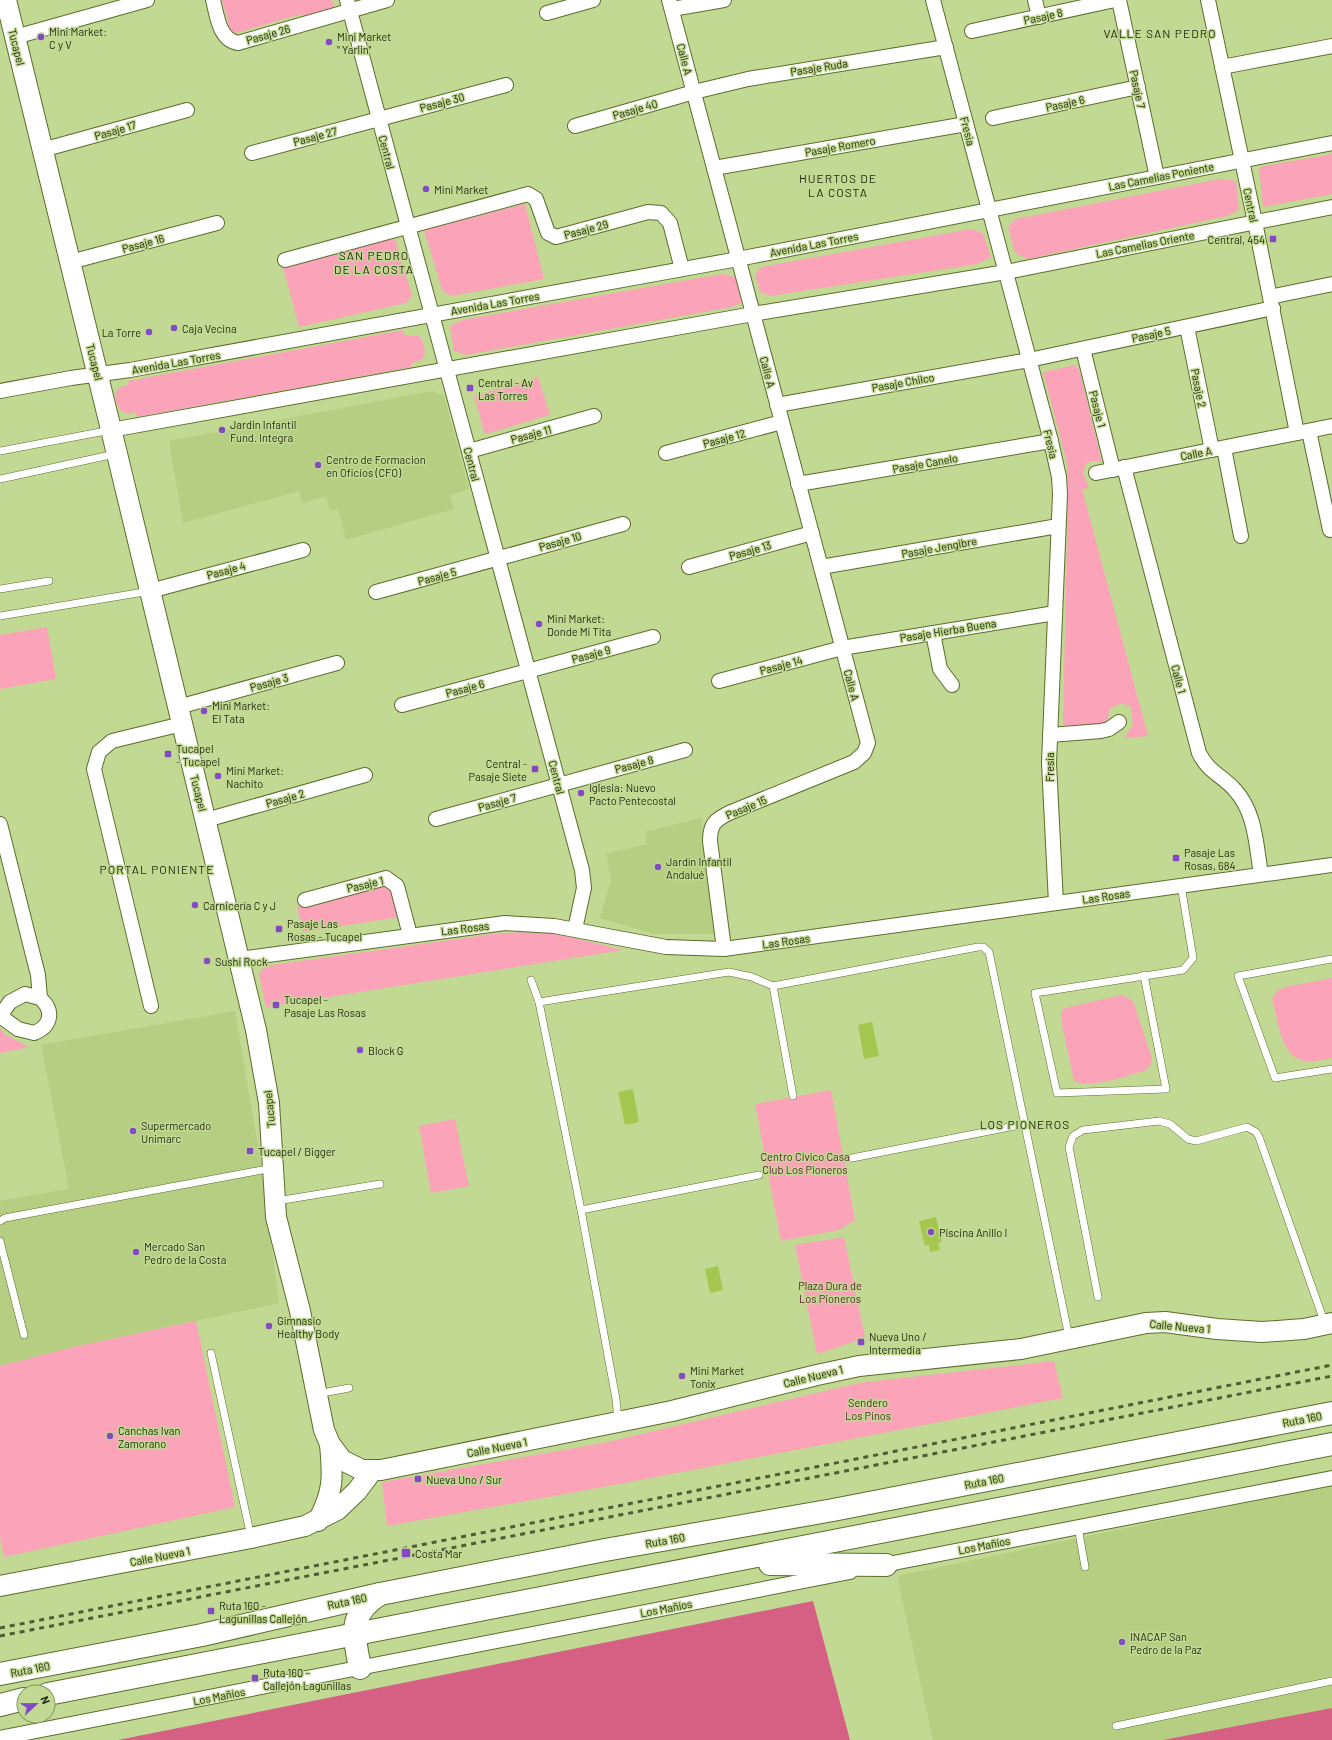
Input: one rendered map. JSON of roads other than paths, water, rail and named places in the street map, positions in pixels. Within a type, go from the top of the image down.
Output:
[{"type":"highway","name":"Ruta 160","points":[[0,1674],[202,1635],[380,1594],[605,1550],[833,1510],[1332,1413]]},
{"type":"highway","points":[[56,1692],[1332,1444]]},
{"type":"highway","points":[[723,1563],[886,1565]]},
{"type":"highway","points":[[360,1668],[353,1634],[361,1611],[370,1601],[380,1594]]},
{"type":"highway","points":[[0,1705],[16,1701]]},
{"type":"main road","name":"Tucapel","points":[[6,0],[239,959],[269,1103],[275,1202],[280,1236],[300,1311],[315,1394],[324,1430],[330,1444],[342,1460],[355,1468],[372,1471]]},
{"type":"main road","name":"Calle Nueva 1","points":[[0,1586],[251,1538],[305,1526],[318,1521],[337,1510],[345,1503],[372,1471],[619,1423],[859,1366],[1021,1349],[1146,1322],[1165,1322],[1217,1329],[1262,1332],[1304,1329],[1329,1324]]},
{"type":"main road","points":[[318,1521],[331,1492],[332,1476],[330,1444]]},
{"type":"street","points":[[15,37],[147,0]]},
{"type":"street","name":"Pasaje 26","points":[[213,0],[223,35],[232,42],[238,43],[348,5],[387,0]]},
{"type":"street","points":[[547,13],[594,0]]},
{"type":"street","points":[[671,4],[724,0]]},
{"type":"street","name":"Fresia","points":[[933,0],[1051,441],[1058,477],[1058,526],[1049,797],[1056,903]]},
{"type":"street","points":[[1035,0],[1039,17]]},
{"type":"street","name":"Pasaje 8","points":[[972,31],[1115,0]]},
{"type":"street","name":"Pasaje 7","points":[[1120,0],[1157,177]]},
{"type":"street","name":"Central","points":[[1208,0],[1271,303],[1303,432],[1330,530]]},
{"type":"street","name":"Calle A","points":[[671,4],[868,743]]},
{"type":"street","name":"Central","points":[[348,5],[584,876],[584,888],[575,929]]},
{"type":"street","points":[[1222,67],[1332,46]]},
{"type":"street","name":"Pasaje Ruda","points":[[694,92],[748,79],[946,47]]},
{"type":"street","name":"Pasaje 30","points":[[378,119],[506,85]]},
{"type":"street","name":"Pasaje 6","points":[[992,118],[1138,87]]},
{"type":"street","name":"Pasaje 40","points":[[576,126],[694,92]]},
{"type":"street","name":"Pasaje 17","points":[[42,150],[187,110]]},
{"type":"street","name":"Pasaje 27","points":[[252,153],[378,119]]},
{"type":"street","name":"Pasaje Romero","points":[[714,168],[966,124]]},
{"type":"street","name":"Las Camelias Poniente","points":[[989,210],[1332,143]]},
{"type":"street","name":"Pasaje 29","points":[[407,226],[528,194],[536,199],[548,233],[556,237],[648,212],[657,211],[665,215],[670,223],[682,269]]},
{"type":"street","name":"Las Camelias Oriente","points":[[1006,272],[1332,207]]},
{"type":"street","name":"Avenida Las Torres","points":[[0,391],[98,375],[738,259],[989,210]]},
{"type":"street","name":"Pasaje 16","points":[[70,262],[217,223]]},
{"type":"street","points":[[285,260],[407,226]]},
{"type":"street","points":[[111,430],[753,314],[1006,272]]},
{"type":"street","name":"Pasaje 5","points":[[1029,360],[1187,326],[1271,303],[1332,284]]},
{"type":"street","name":"Pasaje 2","points":[[1187,326],[1241,536]]},
{"type":"street","name":"Pasaje 1","points":[[1083,349],[1118,469]]},
{"type":"street","name":"Pasaje Chilco","points":[[777,404],[1029,360]]},
{"type":"street","name":"Pasaje 11","points":[[469,451],[594,416]]},
{"type":"street","name":"Pasaje 12","points":[[666,453],[782,422]]},
{"type":"street","name":"Calle A","points":[[1096,473],[1332,426]]},
{"type":"street","name":"Pasaje Canelo","points":[[798,484],[1051,441]]},
{"type":"street","name":"Calle 1","points":[[1118,469],[1198,749],[1208,767],[1234,788],[1246,805],[1253,824],[1261,874]]},
{"type":"street","name":"Pasaje 10","points":[[498,559],[623,524]]},
{"type":"street","name":"Pasaje Jengibre","points":[[820,567],[1058,526]]},
{"type":"street","name":"Pasaje 13","points":[[689,567],[812,533]]},
{"type":"street","name":"Pasaje 4","points":[[150,591],[302,550]]},
{"type":"street","name":"Pasaje 5","points":[[376,592],[498,559]]},
{"type":"street","name":"Pasaje Hierba Buena","points":[[842,648],[1055,613]]},
{"type":"street","points":[[933,633],[940,669],[952,685]]},
{"type":"street","name":"Pasaje 9","points":[[528,671],[653,637]]},
{"type":"street","name":"Pasaje 14","points":[[719,681],[842,648]]},
{"type":"street","name":"Pasaje 3","points":[[180,716],[337,663]]},
{"type":"street","name":"Pasaje 6","points":[[402,705],[528,671]]},
{"type":"street","points":[[151,1006],[94,769],[99,752],[112,741],[180,716]]},
{"type":"street","points":[[1050,735],[1101,731],[1109,729],[1119,722]]},
{"type":"street","name":"Pasaje 15","points":[[724,949],[710,840],[710,829],[713,823],[729,813],[854,762],[864,753],[868,743]]},
{"type":"street","name":"Pasaje 8","points":[[559,785],[685,750]]},
{"type":"street","name":"Pasaje 2","points":[[206,820],[365,775]]},
{"type":"street","name":"Pasaje 7","points":[[436,819],[559,785]]},
{"type":"street","points":[[0,824],[38,975],[40,998]]},
{"type":"street","name":"Las Rosas","points":[[239,959],[505,923],[540,924],[575,929],[666,947],[724,949],[1332,865]]},
{"type":"street","name":"Pasaje 1","points":[[305,900],[386,878],[397,886],[410,935]]},
{"type":"street","points":[[31,994],[40,998],[48,1006],[50,1012],[48,1023],[39,1031],[34,1033],[23,1032],[0,1016],[10,1002],[20,996],[31,994]]},
{"type":"street","name":"Los Mañíos","points":[[0,1738],[1332,1478]]},
{"type":"lane","points":[[0,451],[111,430]]},
{"type":"lane","points":[[0,480],[117,454]]},
{"type":"lane","points":[[0,589],[49,581]]},
{"type":"lane","points":[[0,616],[150,591]]},
{"type":"lane","points":[[1144,975],[1166,1089],[1057,1093],[1035,993],[1144,975],[1183,970],[1192,958],[1182,885]]},
{"type":"lane","points":[[539,1002],[729,972],[752,977],[773,986],[978,947],[987,949],[989,952],[1070,1339]]},
{"type":"lane","points":[[1332,959],[1238,976],[1275,1078],[1332,1070]]},
{"type":"lane","points":[[531,980],[539,1002],[581,1210],[616,1399],[619,1423]]},
{"type":"lane","points":[[773,986],[793,1096]]},
{"type":"lane","points":[[1098,1297],[1069,1147],[1073,1136],[1083,1130],[1154,1121],[1170,1124],[1184,1137],[1196,1141],[1247,1127],[1256,1132],[1259,1137],[1329,1324]]},
{"type":"lane","points":[[852,1158],[1025,1124]]},
{"type":"lane","points":[[0,1221],[5,1218],[273,1168]]},
{"type":"lane","points":[[581,1210],[759,1175]]},
{"type":"lane","points":[[275,1202],[380,1184]]},
{"type":"lane","points":[[0,1241],[24,1335]]},
{"type":"lane","points":[[211,1353],[251,1538]]},
{"type":"lane","points":[[315,1394],[349,1388]]},
{"type":"lane","points":[[1078,1527],[1085,1567]]},
{"type":"lane","points":[[1116,1726],[1332,1681]]},
{"type":"railway","points":[[0,1628],[1332,1365]]},
{"type":"railway","points":[[0,1636],[1332,1376]]},
{"type":"place","name":"Mini Market: C y V","points":[[41,37]]},
{"type":"place","name":"Mini Market \" Yarlin\"","points":[[329,42]]},
{"type":"place","name":"Mini Market","points":[[426,189]]},
{"type":"place","name":"Central, 454","points":[[1273,239]]},
{"type":"place","name":"Caja Vecina","points":[[174,328]]},
{"type":"place","name":"La Torre","points":[[149,332]]},
{"type":"place","name":"Central - Av Las Torres","points":[[470,388]]},
{"type":"place","name":"Jardin Infantil Fund. Integra","points":[[222,430]]},
{"type":"place","name":"Centro de Formacion en Oficios (CFO)","points":[[318,465]]},
{"type":"place","name":"Mini Market: Donde Mi Tita","points":[[539,624]]},
{"type":"place","name":"Mini Market: El Tata","points":[[204,711]]},
{"type":"place","name":"Tucapel - Tucapel","points":[[168,754]]},
{"type":"place","name":"Central - Pasaje Siete","points":[[535,769]]},
{"type":"place","name":"Mini Market: Nachito","points":[[218,776]]},
{"type":"place","name":"Iglesia: Nuevo Pacto Pentecostal","points":[[581,793]]},
{"type":"place","name":"Pasaje Las Rosas, 684","points":[[1176,858]]},
{"type":"place","name":"Jardín Infantil Andalué","points":[[658,867]]},
{"type":"place","name":"Carnicería C y J","points":[[195,905]]},
{"type":"place","name":"Pasaje Las Rosas - Tucapel","points":[[279,929]]},
{"type":"place","name":"Sushi Rock","points":[[207,961]]},
{"type":"place","name":"Tucapel - Pasaje Las Rosas","points":[[276,1005]]},
{"type":"place","name":"Block G","points":[[360,1050]]},
{"type":"place","name":"Supermercado Unimarc","points":[[133,1131]]},
{"type":"place","name":"Tucapel / Bigger","points":[[250,1151]]},
{"type":"place","name":"Piscina Anillo I","points":[[931,1232]]},
{"type":"place","name":"Mercado San Pedro de la Costa","points":[[136,1252]]},
{"type":"place","name":"Gimnasio Healthy Body","points":[[269,1326]]},
{"type":"place","name":"Nueva Uno / Intermedia","points":[[861,1342]]},
{"type":"place","name":"Mini Market Tonix","points":[[682,1376]]},
{"type":"place","name":"Canchas Ivan Zamorano","points":[[110,1436]]},
{"type":"place","name":"Nueva Uno / Sur","points":[[418,1479]]},
{"type":"place","name":"Costa Mar","points":[[406,1553]]},
{"type":"place","name":"Ruta 160 - Lagunillas Callejón","points":[[211,1611]]},
{"type":"place","name":"INACAP San Pedro de la Paz","points":[[1122,1642]]},
{"type":"place","name":"Ruta 160 - Callejón Lagunillas","points":[[255,1678]]},
{"type":"district","name":"VALLE SAN PEDRO","points":[[1160,33]]},
{"type":"district","name":"HUERTOS DE LA COSTA","points":[[838,185]]},
{"type":"district","name":"SAN PEDRO DE LA COSTA","points":[[374,262]]},
{"type":"district","name":"PORTAL PONIENTE","points":[[157,869]]},
{"type":"district","name":"LOS PIONEROS","points":[[1025,1124]]},
{"type":"park label","name":"Centro Civico Casa Club Los Pioneros","points":[[805,1162]]},
{"type":"park label","name":"Plaza Dura de Los Pioneros","points":[[830,1291]]},
{"type":"park label","name":"Sendero Los Pinos","points":[[868,1408]]}]
